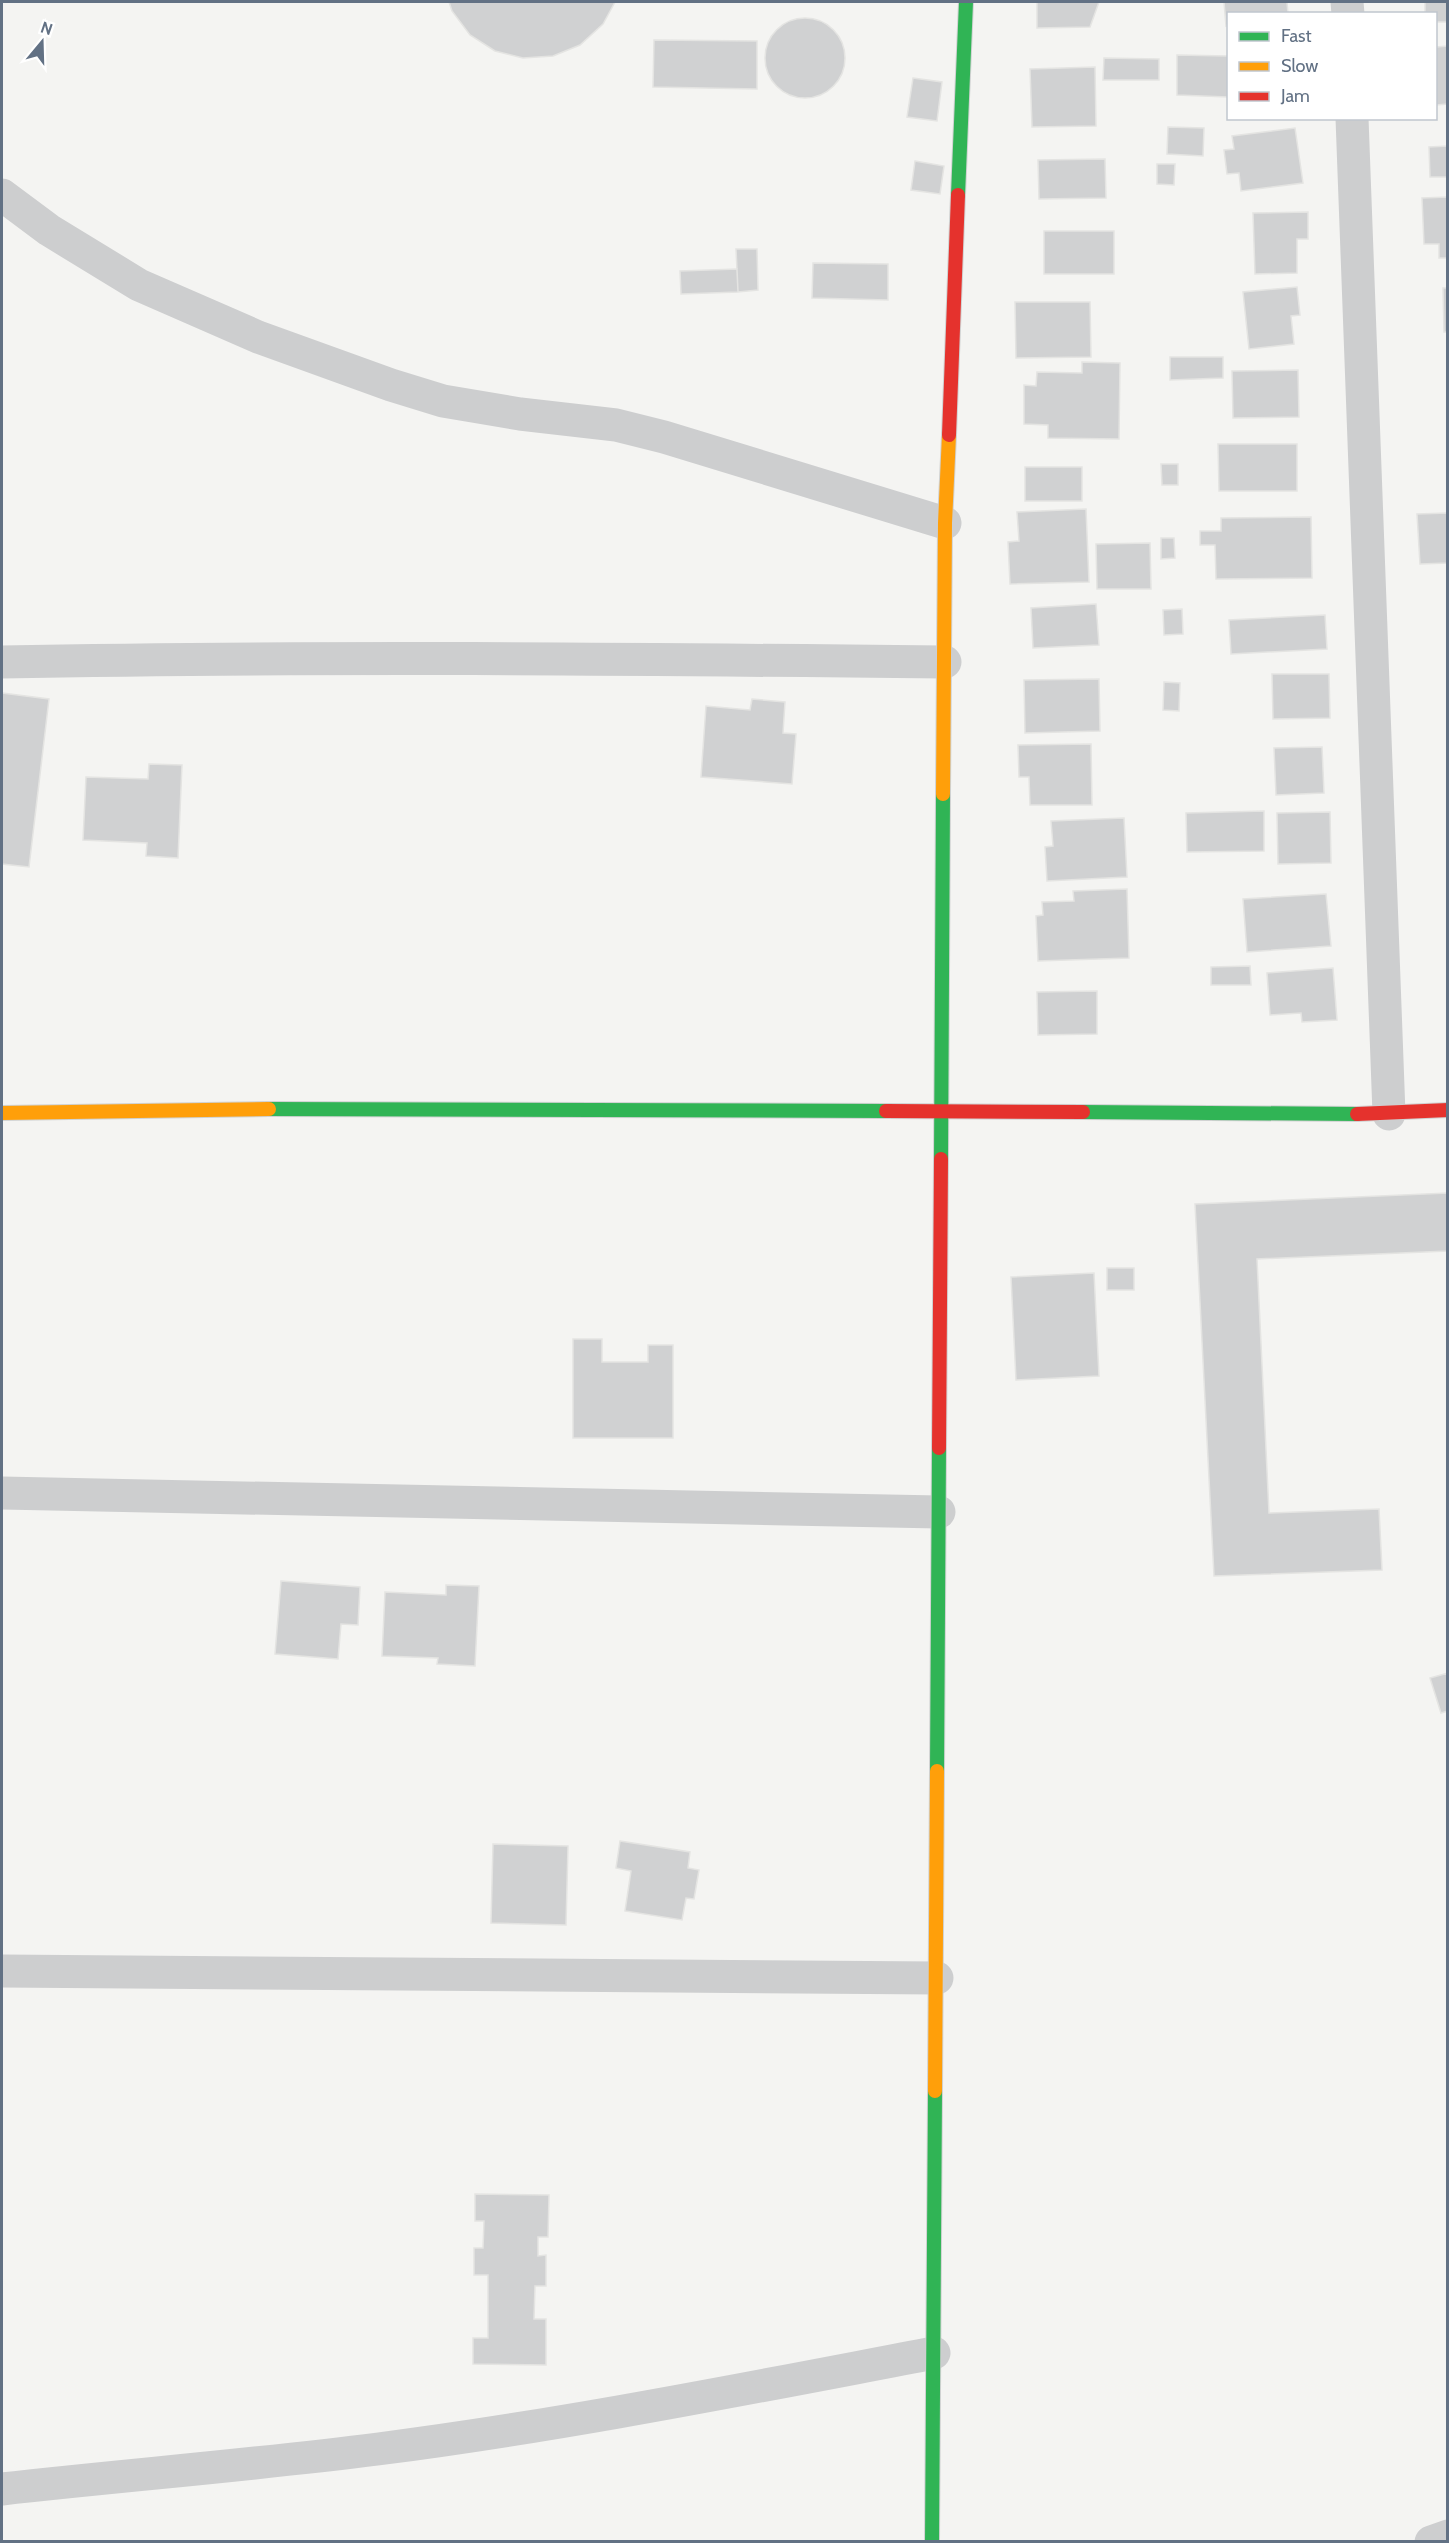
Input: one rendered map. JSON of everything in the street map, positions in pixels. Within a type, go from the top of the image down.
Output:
[{"type":"street","points":[[932,2541],[945,522],[966,2]]},
{"type":"street","points":[[1352,120],[1389,1114]]},
{"type":"street","points":[[2,195],[49,231],[139,285],[258,337],[391,385],[442,401],[520,414],[616,425],[664,437],[945,522]]},
{"type":"street","points":[[2,662],[510,658],[945,662]]},
{"type":"street","points":[[2,1113],[309,1108],[1389,1114],[1448,1110]]},
{"type":"street","points":[[2,1493],[939,1512]]},
{"type":"street","points":[[2,1971],[937,1978]]},
{"type":"street","points":[[2,2488],[366,2450],[481,2434],[621,2412],[933,2354]]},
{"type":"street","points":[[1431,2541],[1448,2536]]},
{"type":"building","points":[[449,2],[615,2],[603,24],[580,45],[553,56],[523,58],[495,51],[470,35],[452,11]]},
{"type":"building","points":[[1037,2],[1099,2],[1090,27],[1037,28]]},
{"type":"building","points":[[1224,2],[1287,2],[1288,12],[1227,12],[1226,26]]},
{"type":"building","points":[[1425,2],[1448,2],[1448,22],[1437,22],[1437,12],[1425,12]]},
{"type":"building","points":[[805,18],[820,21],[833,30],[842,43],[845,58],[842,73],[833,86],[820,95],[805,98],[790,95],[777,86],[768,73],[765,58],[768,43],[777,30],[790,21]]},
{"type":"building","points":[[654,40],[757,41],[757,89],[653,87]]},
{"type":"building","points":[[1448,46],[1448,104],[1437,105],[1437,47]]},
{"type":"building","points":[[1177,55],[1227,56],[1227,97],[1177,95]]},
{"type":"building","points":[[1104,58],[1159,59],[1159,80],[1103,80]]},
{"type":"building","points":[[1095,67],[1096,126],[1032,127],[1030,69]]},
{"type":"building","points":[[913,78],[942,82],[937,121],[907,117]]},
{"type":"building","points":[[1168,127],[1204,128],[1203,156],[1167,154]]},
{"type":"building","points":[[1295,128],[1303,183],[1241,191],[1239,173],[1227,174],[1224,150],[1234,149],[1232,136]]},
{"type":"building","points":[[1448,146],[1448,177],[1430,177],[1429,147]]},
{"type":"building","points":[[1105,159],[1106,198],[1039,199],[1038,160]]},
{"type":"building","points":[[915,161],[944,166],[940,194],[911,190]]},
{"type":"building","points":[[1157,164],[1175,164],[1174,185],[1157,184]]},
{"type":"building","points":[[1448,197],[1448,258],[1439,258],[1439,244],[1424,244],[1422,198]]},
{"type":"building","points":[[1308,212],[1308,239],[1297,239],[1297,273],[1255,274],[1253,213]]},
{"type":"building","points":[[1044,231],[1114,231],[1114,274],[1044,274]]},
{"type":"building","points":[[736,249],[757,249],[758,290],[738,292]]},
{"type":"building","points":[[813,263],[888,264],[888,300],[812,298]]},
{"type":"building","points":[[737,269],[738,292],[681,294],[680,271]]},
{"type":"building","points":[[1297,287],[1300,315],[1291,316],[1294,344],[1249,349],[1243,292]]},
{"type":"building","points":[[1443,288],[1448,288],[1448,332],[1444,332]]},
{"type":"building","points":[[1015,302],[1090,302],[1091,357],[1016,358]]},
{"type":"building","points":[[1170,357],[1223,357],[1223,378],[1170,380]]},
{"type":"building","points":[[1082,362],[1120,363],[1119,439],[1048,438],[1048,425],[1024,424],[1024,385],[1036,386],[1037,372],[1082,373]]},
{"type":"building","points":[[1298,370],[1299,417],[1233,418],[1232,371]]},
{"type":"building","points":[[1218,444],[1297,444],[1297,491],[1219,491]]},
{"type":"building","points":[[1161,464],[1178,464],[1178,485],[1162,485]]},
{"type":"building","points":[[1025,467],[1082,467],[1082,501],[1025,501]]},
{"type":"building","points":[[1086,509],[1089,582],[1010,584],[1008,542],[1019,541],[1017,512]]},
{"type":"building","points":[[1448,513],[1448,563],[1420,564],[1417,514]]},
{"type":"building","points":[[1311,517],[1312,578],[1216,579],[1215,545],[1200,545],[1200,531],[1221,531],[1221,518]]},
{"type":"building","points":[[1161,538],[1174,538],[1175,558],[1161,559]]},
{"type":"building","points":[[1150,543],[1151,589],[1097,589],[1096,544]]},
{"type":"building","points":[[1096,604],[1099,645],[1033,648],[1031,608]]},
{"type":"building","points":[[1182,609],[1183,634],[1164,635],[1163,610]]},
{"type":"building","points":[[1325,615],[1327,649],[1231,654],[1229,620]]},
{"type":"building","points":[[1272,674],[1329,674],[1330,718],[1273,719]]},
{"type":"building","points":[[1099,679],[1100,731],[1025,733],[1024,680]]},
{"type":"building","points":[[1164,682],[1180,683],[1179,711],[1163,710]]},
{"type":"building","points":[[2,693],[49,699],[29,867],[2,864]]},
{"type":"building","points":[[752,699],[785,702],[783,733],[796,734],[792,784],[701,777],[706,706],[750,710]]},
{"type":"building","points":[[1091,744],[1092,805],[1030,805],[1029,777],[1019,777],[1018,745]]},
{"type":"building","points":[[1322,747],[1324,793],[1276,795],[1274,748]]},
{"type":"building","points":[[149,764],[182,765],[178,858],[146,856],[147,843],[83,840],[86,777],[148,779]]},
{"type":"building","points":[[1264,811],[1264,851],[1187,852],[1186,813]]},
{"type":"building","points":[[1330,812],[1331,863],[1278,864],[1277,813]]},
{"type":"building","points":[[1124,818],[1127,877],[1047,881],[1045,847],[1053,846],[1051,821]]},
{"type":"building","points":[[1127,889],[1129,958],[1038,961],[1036,916],[1043,915],[1042,902],[1074,901],[1073,891]]},
{"type":"building","points":[[1326,894],[1331,946],[1247,952],[1243,899]]},
{"type":"building","points":[[1250,966],[1251,985],[1211,985],[1211,967]]},
{"type":"building","points":[[1333,968],[1337,1020],[1302,1022],[1301,1013],[1270,1015],[1267,973]]},
{"type":"building","points":[[1097,991],[1097,1034],[1038,1035],[1037,992]]},
{"type":"building","points":[[1448,1193],[1448,1251],[1257,1259],[1269,1513],[1379,1509],[1382,1570],[1214,1576],[1195,1204]]},
{"type":"building","points":[[1107,1268],[1134,1268],[1134,1290],[1107,1290]]},
{"type":"building","points":[[1094,1273],[1099,1376],[1016,1380],[1011,1277]]},
{"type":"building","points":[[573,1339],[602,1339],[602,1362],[648,1362],[648,1345],[673,1345],[673,1438],[573,1438]]},
{"type":"building","points":[[281,1581],[360,1587],[358,1625],[341,1624],[338,1659],[275,1654]]},
{"type":"building","points":[[446,1585],[479,1586],[475,1666],[437,1664],[438,1658],[382,1656],[385,1592],[446,1595]]},
{"type":"building","points":[[1448,1673],[1448,1711],[1441,1713],[1430,1678]]},
{"type":"building","points":[[620,1841],[690,1852],[688,1868],[699,1870],[694,1899],[686,1898],[682,1920],[625,1911],[631,1871],[616,1868]]},
{"type":"building","points":[[493,1844],[568,1846],[566,1925],[491,1923]]},
{"type":"building","points":[[475,2194],[549,2195],[548,2237],[538,2237],[538,2256],[546,2255],[546,2286],[535,2286],[534,2319],[546,2319],[546,2365],[473,2364],[473,2338],[488,2338],[488,2275],[474,2275],[474,2248],[483,2248],[484,2221],[475,2221]]},
{"type":"traffic: fast","points":[[958,195],[966,2]]},
{"type":"traffic: fast","points":[[941,1159],[943,794]]},
{"type":"traffic: fast","points":[[269,1109],[886,1111]]},
{"type":"traffic: fast","points":[[1083,1112],[1357,1114]]},
{"type":"traffic: fast","points":[[937,1771],[939,1448]]},
{"type":"traffic: fast","points":[[932,2542],[935,2091]]},
{"type":"traffic: slow","points":[[943,794],[945,523],[949,435]]},
{"type":"traffic: slow","points":[[2,1113],[269,1109]]},
{"type":"traffic: slow","points":[[935,2091],[937,1771]]},
{"type":"traffic: jam","points":[[949,435],[958,195]]},
{"type":"traffic: jam","points":[[1357,1114],[1448,1110]]},
{"type":"traffic: jam","points":[[886,1111],[1083,1112]]},
{"type":"traffic: jam","points":[[939,1448],[941,1159]]}]
